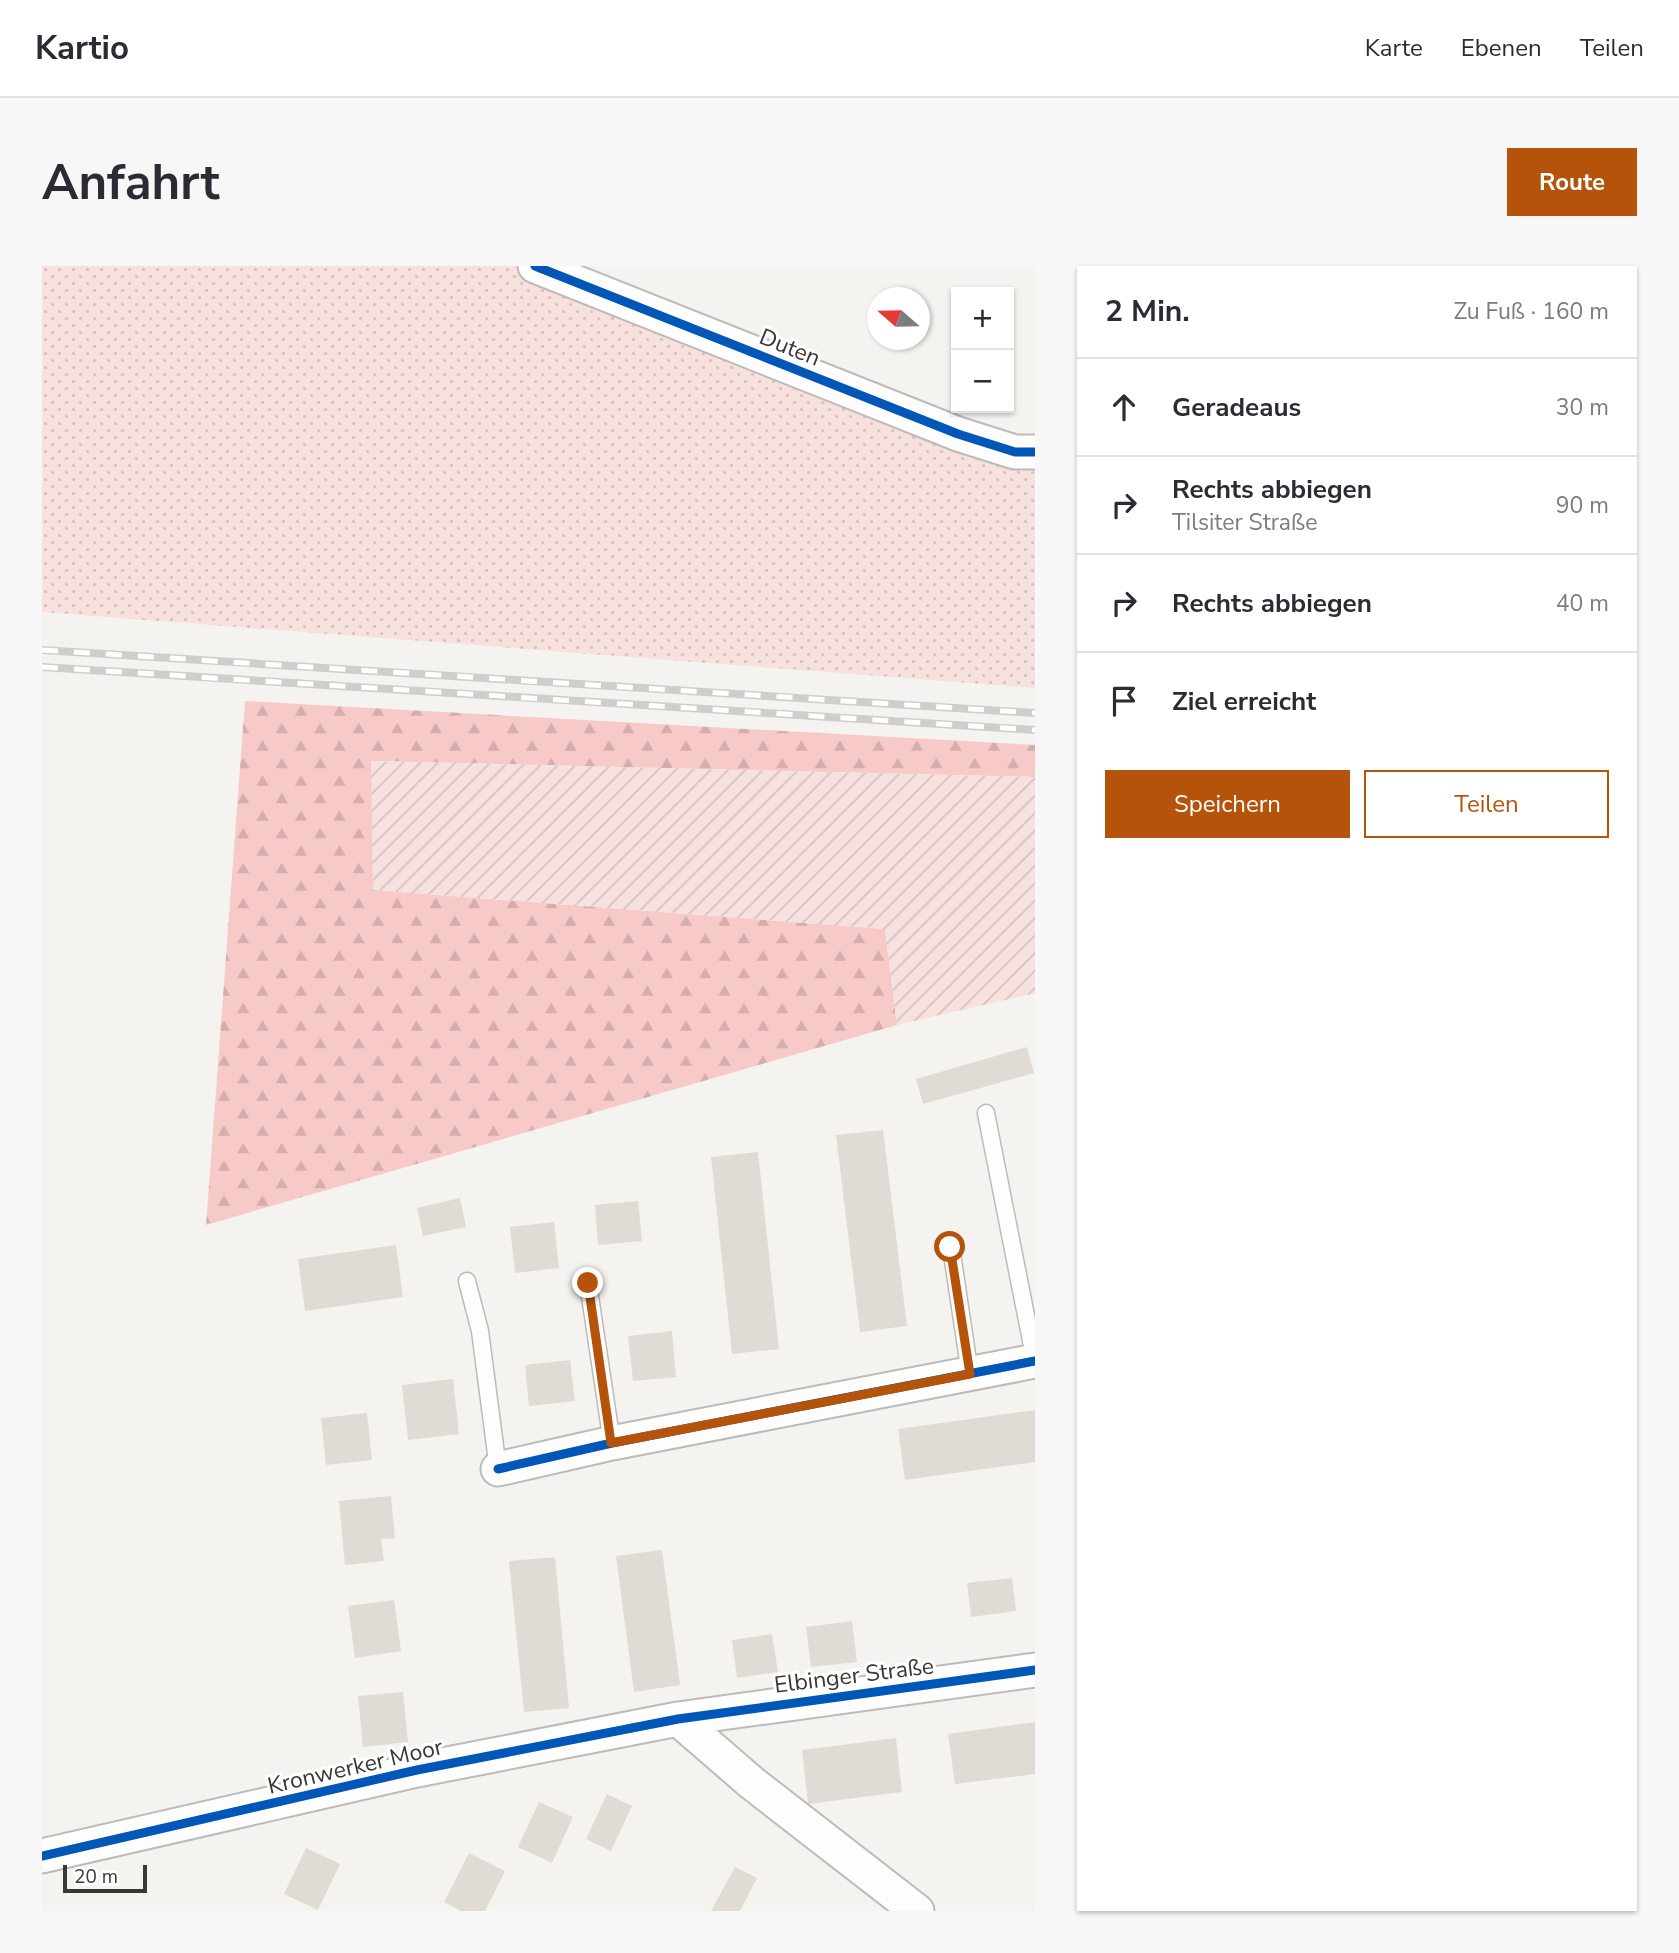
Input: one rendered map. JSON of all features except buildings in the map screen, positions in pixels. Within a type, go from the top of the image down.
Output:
[{"type":"street","name":"Duten","points":[[535,266],[957,434],[1015,452],[1035,452]]},
{"type":"street","points":[[498,1469],[611,1443],[1035,1361]]},
{"type":"street","name":"Elbinger Straße","points":[[678,1718],[1035,1670]]},
{"type":"street","points":[[678,1718],[752,1783],[917,1911]]},
{"type":"street","name":"Kronwerker Moor","points":[[42,1856],[417,1770],[678,1718]]},
{"type":"lane","points":[[986,1113],[1035,1361]]},
{"type":"lane","points":[[950,1247],[970,1374]]},
{"type":"lane","points":[[467,1281],[480,1331],[498,1469]]},
{"type":"lane","points":[[588,1283],[611,1443]]},
{"type":"shaded area","points":[[42,266],[535,266],[1035,452],[1035,688],[42,612]]},
{"type":"shaded area","points":[[371,761],[1035,777],[1035,993],[897,1025],[885,929],[373,890]]},
{"type":"green space","points":[[245,701],[1035,745],[1035,777],[372,761],[373,890],[885,929],[897,1025],[206,1225]]},
{"type":"railway","points":[[42,650],[1035,713]]},
{"type":"railway","points":[[42,667],[1035,730]]},
{"type":"cycle path","points":[[535,266],[958,434],[1015,452],[1035,452]]},
{"type":"cycle path","points":[[498,1469],[612,1443],[1035,1361]]},
{"type":"cycle path","points":[[42,1856],[417,1770],[678,1719],[1035,1670]]},
{"type":"route","points":[[588,1283],[611,1443],[970,1374],[950,1247]]}]
